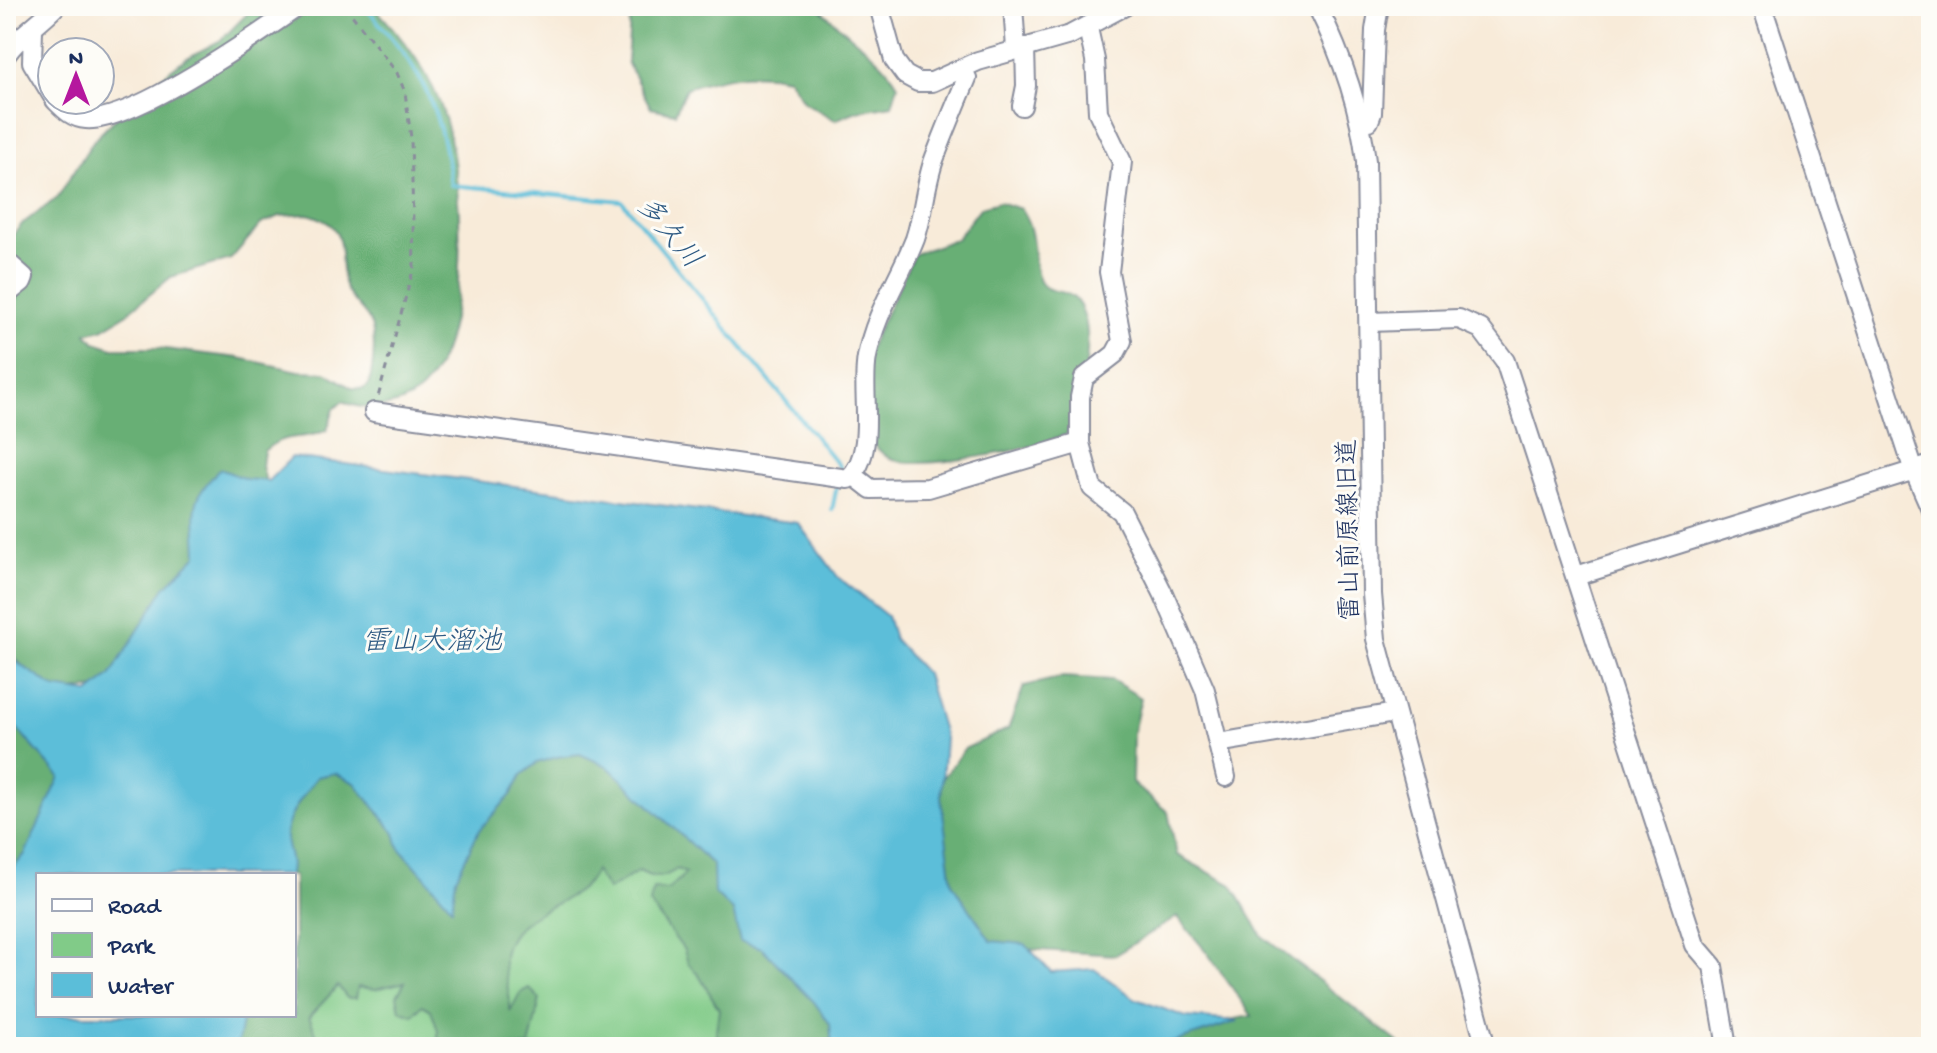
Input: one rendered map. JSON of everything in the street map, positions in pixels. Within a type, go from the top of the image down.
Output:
[{"type":"street","points":[[6,55],[19,37],[33,30],[56,6]]},
{"type":"street","points":[[116,112],[213,66],[299,6]]},
{"type":"street","points":[[879,6],[894,60],[905,75],[918,82],[932,82],[1021,48],[1088,28],[1125,6]]},
{"type":"street","points":[[1013,6],[1026,86],[1022,106]]},
{"type":"street","name":"雷山前原線旧道","points":[[1317,6],[1341,56],[1360,122],[1366,170],[1372,594],[1376,639],[1486,1047]]},
{"type":"street","points":[[1360,122],[1369,121],[1372,113],[1375,30],[1379,6]]},
{"type":"street","points":[[1762,6],[1922,466],[1931,509]]},
{"type":"street","points":[[1088,28],[1095,60],[1101,126],[1117,148],[1122,162],[1109,272],[1122,341],[1115,354],[1084,378],[1080,397],[1080,443],[1092,488],[1122,512],[1163,593],[1205,690],[1226,777]]},
{"type":"street","points":[[33,30],[32,62],[36,69]]},
{"type":"street","points":[[844,477],[864,448],[865,370],[877,315],[902,273],[918,231],[935,156],[967,78],[962,70]]},
{"type":"street","points":[[73,116],[84,119],[101,116]]},
{"type":"street","points":[[6,261],[24,277],[6,295]]},
{"type":"street","points":[[1369,322],[1459,319],[1473,323],[1494,344],[1514,381],[1695,945],[1713,966],[1725,1019],[1727,1047]]},
{"type":"street","points":[[374,412],[844,477],[871,489],[928,488],[1080,443]]},
{"type":"street","points":[[1576,576],[1922,466]]},
{"type":"street","points":[[1218,743],[1395,713]]},
{"type":"path","points":[[345,6],[397,73],[405,92],[411,138],[414,267],[374,412]]},
{"type":"green space","points":[[255,6],[373,6],[396,31],[433,87],[452,147],[459,230],[453,321],[441,359],[422,388],[396,404],[383,407],[362,407],[343,401],[334,409],[327,430],[288,438],[264,451],[262,466],[267,486],[214,548],[120,685],[48,694],[6,648],[6,244],[22,224],[57,198],[94,140],[148,87],[185,59],[221,40]],"holes":[[[307,214],[332,226],[337,235],[346,289],[371,325],[374,341],[372,369],[369,385],[363,389],[352,388],[325,372],[299,371],[239,358],[157,348],[113,348],[95,342],[86,333],[102,329],[125,315],[171,277],[231,259],[261,224],[280,216]]]},
{"type":"green space","points":[[631,6],[818,6],[890,73],[898,85],[892,105],[857,111],[835,120],[804,102],[788,78],[749,75],[686,88],[675,113],[651,108],[627,62]]},
{"type":"green space","points":[[999,202],[1021,209],[1026,218],[1032,236],[1036,270],[1042,284],[1070,295],[1082,310],[1086,326],[1086,365],[1078,404],[1067,434],[1033,446],[957,460],[912,463],[894,460],[873,444],[863,361],[914,254],[956,239],[981,207]]},
{"type":"green space","points":[[1063,677],[1112,680],[1141,698],[1133,733],[1132,783],[1168,812],[1177,855],[1232,885],[1262,936],[1404,1047],[1106,1047],[1116,1039],[1252,1016],[1206,951],[1177,917],[1115,955],[980,946],[945,894],[927,800],[964,749],[1008,729],[1024,686]]},
{"type":"green space","points":[[6,704],[75,779],[6,898]]},
{"type":"green space","points":[[529,750],[600,750],[727,873],[846,1047],[721,1047],[716,1032],[719,1009],[688,963],[684,950],[650,904],[653,889],[668,890],[686,873],[677,869],[658,877],[639,871],[608,890],[595,871],[576,892],[537,914],[514,932],[504,961],[510,1012],[520,993],[529,988],[540,999],[529,1047],[438,1047],[438,1031],[431,1010],[422,1005],[413,1015],[400,1010],[397,996],[405,982],[375,989],[358,987],[356,998],[347,998],[338,986],[309,1017],[322,1047],[226,1047],[234,1017],[296,1017],[296,873],[271,873],[291,795],[325,762]]},
{"type":"green space","points":[[687,857],[812,1047],[262,1047],[292,1017],[296,1017],[296,1013],[487,867]]},
{"type":"water","name":"雷山大溜池","points":[[292,457],[798,523],[838,577],[887,616],[894,639],[926,674],[945,738],[941,797],[952,883],[991,941],[1025,944],[1051,972],[1094,969],[1136,999],[1186,1017],[1238,1021],[1174,1042],[1116,1047],[832,1047],[830,1024],[814,1002],[762,948],[740,941],[733,911],[714,893],[713,865],[607,766],[580,754],[537,763],[521,776],[511,795],[479,830],[456,878],[452,908],[399,847],[395,833],[355,783],[335,773],[317,777],[291,817],[286,832],[290,873],[36,873],[36,1017],[243,1017],[237,1047],[6,1047],[6,877],[25,854],[60,777],[6,716],[6,655],[55,688],[89,693],[110,676],[165,587],[197,555],[196,508],[209,480],[220,469],[246,479],[268,481]]},
{"type":"waterway","name":"多久川","points":[[364,6],[400,48],[424,87],[441,130],[451,185],[622,201],[840,467],[839,472]]},
{"type":"waterway","name":"多久川","points":[[832,510],[838,481]]}]
